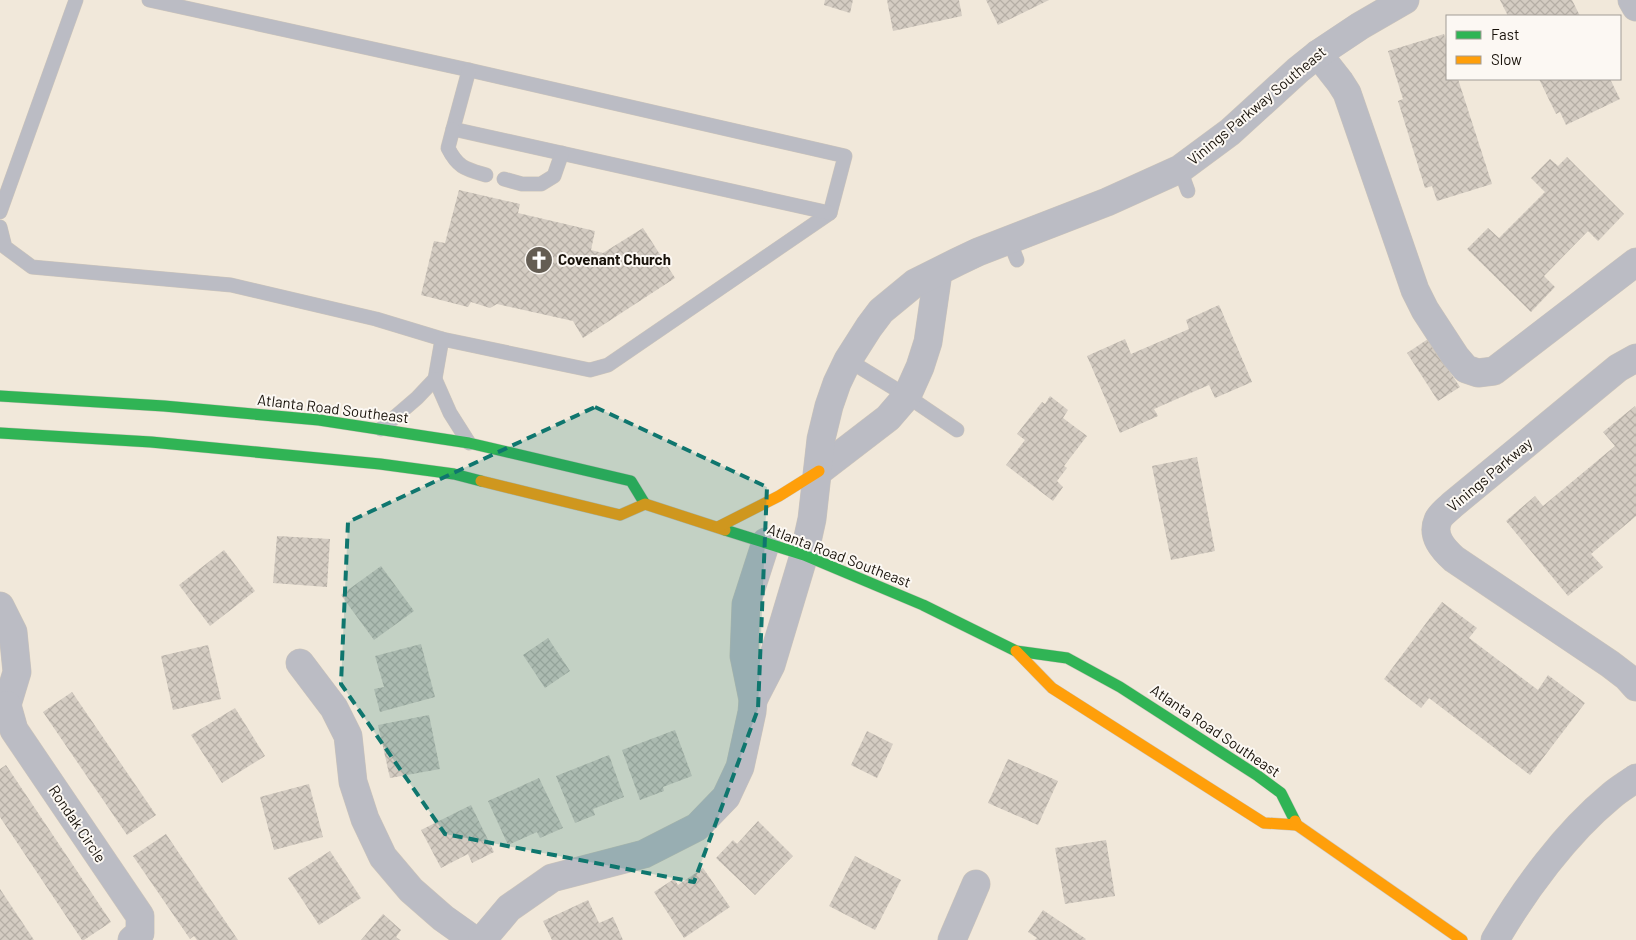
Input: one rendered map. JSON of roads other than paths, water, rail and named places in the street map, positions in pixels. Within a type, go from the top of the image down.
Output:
[{"type":"main road","name":"Atlanta Road Southeast","points":[[2,397],[164,406],[320,420],[469,443],[631,481],[645,504],[804,555],[923,605],[1016,651],[1067,658],[1120,687],[1204,740],[1281,793],[1297,825],[1462,940]]},
{"type":"main road","points":[[0,433],[151,442],[380,464],[454,474],[620,515],[645,504]]},
{"type":"main road","points":[[718,527],[779,496],[818,471]]},
{"type":"main road","name":"Atlanta Road Southeast","points":[[1016,651],[1052,688],[1183,770],[1264,824],[1297,825]]},
{"type":"street","name":"Vinings Parkway Southeast","points":[[753,700],[771,665],[804,555],[812,519],[821,439],[829,406],[848,360],[868,327],[881,311],[915,283],[971,255],[1013,250],[1099,206],[1184,180],[1230,132],[1298,70],[1360,26],[1404,0]]},
{"type":"street","points":[[1632,0],[1636,7]]},
{"type":"street","points":[[1318,54],[1347,94],[1415,290],[1436,328],[1466,369],[1478,373],[1494,371],[1636,262]]},
{"type":"street","points":[[818,471],[888,418],[907,396],[920,367],[928,342],[938,273]]},
{"type":"street","name":"Vinings Parkway","points":[[1636,358],[1618,368],[1452,505],[1438,520],[1436,535],[1443,549],[1454,559],[1610,664],[1636,687]]},
{"type":"street","points":[[482,940],[509,908],[552,878],[644,854],[697,827],[726,797],[740,767],[748,736],[753,700],[744,656],[746,604],[766,542]]},
{"type":"street","name":"Rondak Circle","points":[[0,606],[13,632],[17,672],[4,707],[14,730],[140,916],[140,933],[132,940]]},
{"type":"street","points":[[300,663],[334,708],[348,736],[353,782],[365,819],[384,857],[411,890],[443,918],[474,940]]},
{"type":"street","points":[[1495,940],[1511,912],[1575,830],[1633,777]]},
{"type":"street","points":[[952,940],[976,884]]},
{"type":"lane","points":[[0,212],[76,0]]},
{"type":"lane","points":[[0,227],[5,247],[32,267],[232,285],[376,319],[442,339],[590,370],[608,365],[830,213],[845,156],[469,70],[149,0]]},
{"type":"lane","points":[[469,70],[448,148],[453,159],[464,169],[486,175]]},
{"type":"lane","points":[[453,129],[830,213]]},
{"type":"lane","points":[[504,179],[522,184],[540,184],[554,176],[562,153]]},
{"type":"lane","points":[[381,429],[417,398],[435,379],[442,339]]},
{"type":"lane","points":[[848,360],[907,396],[957,430]]},
{"type":"lane","points":[[435,379],[450,413],[469,443]]},
{"type":"place","name":"Covenant Church","points":[[539,260]]}]
